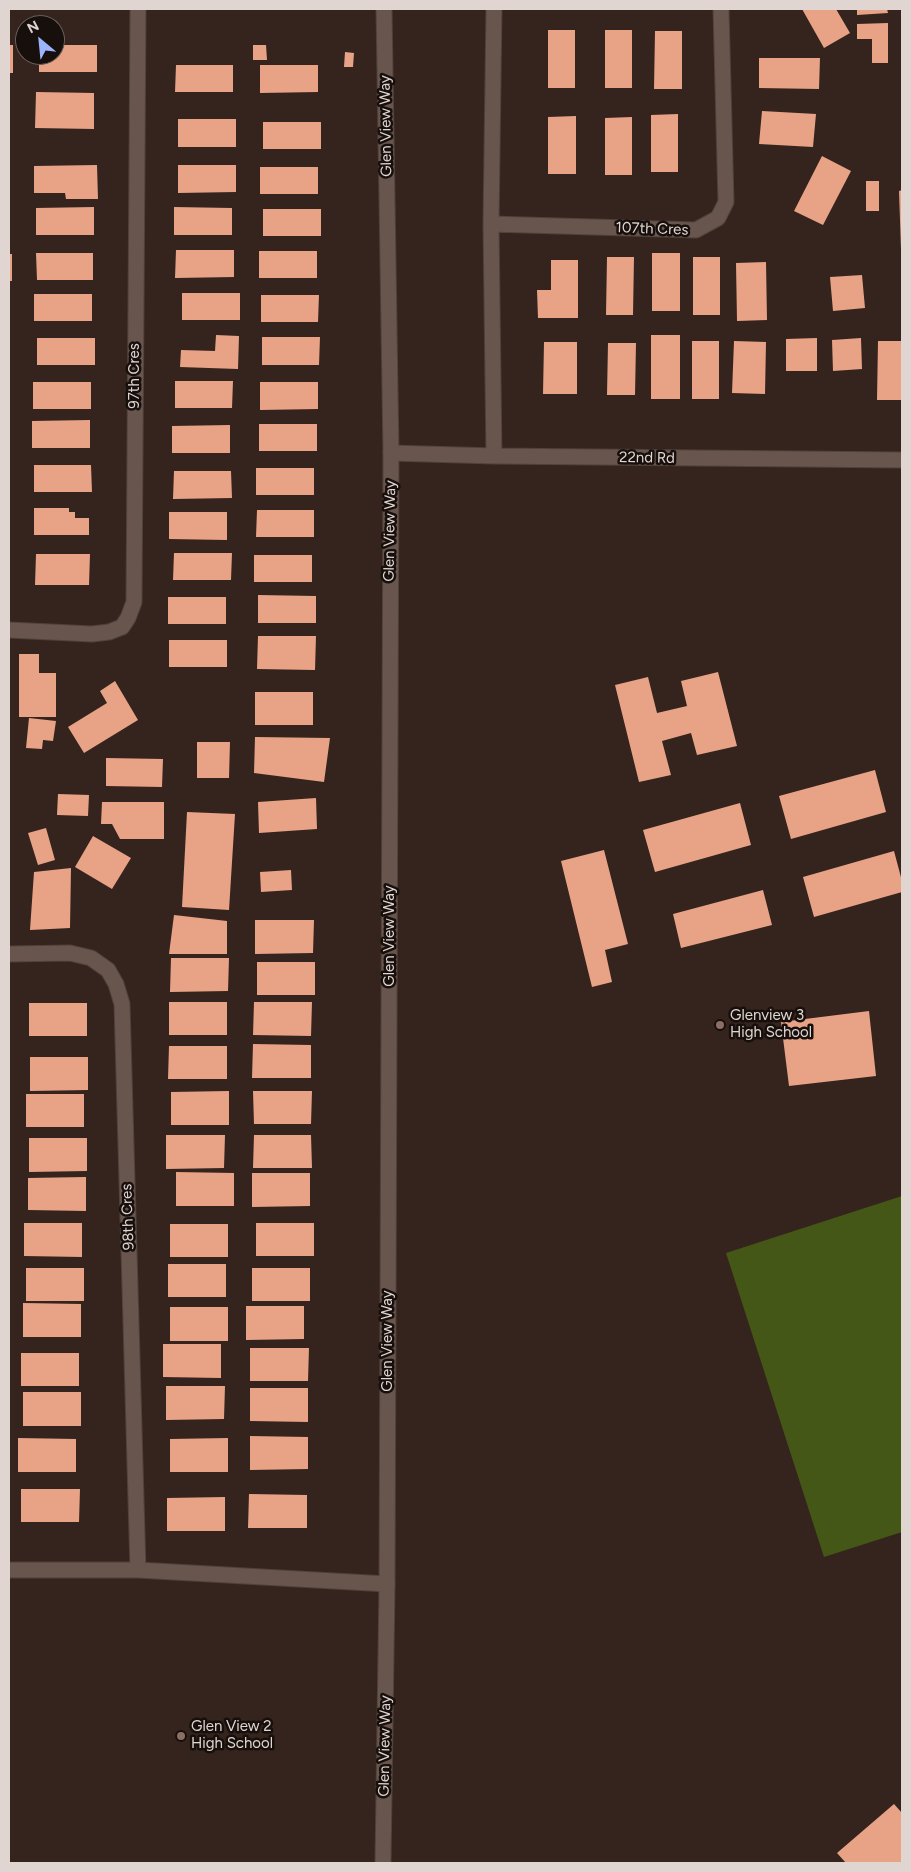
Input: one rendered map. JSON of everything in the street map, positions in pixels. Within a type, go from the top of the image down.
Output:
[{"type":"street","name":"97th Cres","points":[[9,630],[92,634],[109,632],[122,627],[128,618],[134,602],[138,9]]},
{"type":"street","name":"Glen View Way","points":[[383,1863],[387,1584],[391,453],[384,9]]},
{"type":"street","points":[[494,9],[491,224],[494,456]]},
{"type":"street","name":"107th Cres","points":[[491,224],[696,230],[718,218],[726,202],[721,9]]},
{"type":"street","name":"22nd Rd","points":[[391,453],[494,456],[902,460]]},
{"type":"street","name":"98th Cres","points":[[9,954],[70,953],[91,958],[108,970],[116,984],[122,1004],[138,1570]]},
{"type":"street","points":[[9,1570],[138,1570],[387,1584]]},
{"type":"green space","points":[[902,1196],[902,1532],[824,1557],[726,1253]]},
{"type":"building","points":[[802,9],[836,9],[850,33],[824,48]]},
{"type":"building","points":[[857,9],[887,9],[888,13],[857,15]]},
{"type":"building","points":[[888,23],[888,63],[872,63],[872,39],[857,39],[857,24]]},
{"type":"building","points":[[548,30],[575,30],[575,88],[548,88]]},
{"type":"building","points":[[605,30],[632,30],[632,88],[605,88]]},
{"type":"building","points":[[655,31],[682,31],[682,89],[654,89]]},
{"type":"building","points":[[9,45],[13,45],[13,73],[9,73]]},
{"type":"building","points":[[65,45],[97,45],[97,72],[39,72],[39,65],[65,65]]},
{"type":"building","points":[[253,45],[266,45],[267,60],[253,60]]},
{"type":"building","points":[[345,52],[354,53],[353,67],[344,67]]},
{"type":"building","points":[[759,58],[820,58],[819,89],[759,88]]},
{"type":"building","points":[[176,65],[233,65],[233,92],[175,92]]},
{"type":"building","points":[[260,65],[318,65],[318,92],[260,93]]},
{"type":"building","points":[[36,92],[94,93],[94,129],[35,128]]},
{"type":"building","points":[[762,111],[816,114],[813,147],[759,144]]},
{"type":"building","points":[[678,114],[678,172],[651,172],[651,115]]},
{"type":"building","points":[[576,116],[576,174],[548,174],[548,117]]},
{"type":"building","points":[[632,117],[632,175],[605,175],[605,118]]},
{"type":"building","points":[[178,119],[236,119],[236,147],[178,147]]},
{"type":"building","points":[[263,122],[321,122],[321,149],[263,149]]},
{"type":"building","points":[[822,156],[851,171],[823,225],[794,211]]},
{"type":"building","points":[[97,165],[98,199],[66,199],[65,193],[34,193],[34,166]]},
{"type":"building","points":[[178,165],[236,165],[236,192],[178,193]]},
{"type":"building","points":[[260,167],[318,167],[318,194],[260,194]]},
{"type":"building","points":[[866,181],[879,181],[879,211],[866,211]]},
{"type":"building","points":[[902,190],[902,249],[901,249],[899,191]]},
{"type":"building","points":[[94,207],[94,235],[36,235],[36,208]]},
{"type":"building","points":[[174,207],[232,208],[232,235],[174,235]]},
{"type":"building","points":[[263,209],[321,209],[321,236],[263,236]]},
{"type":"building","points":[[176,250],[234,250],[234,277],[175,278]]},
{"type":"building","points":[[259,251],[317,251],[317,278],[259,278]]},
{"type":"building","points":[[36,253],[93,253],[93,280],[37,280]]},
{"type":"building","points":[[652,253],[680,253],[680,311],[652,311]]},
{"type":"building","points":[[9,254],[12,254],[12,281],[9,281]]},
{"type":"building","points":[[607,257],[634,257],[633,315],[606,315]]},
{"type":"building","points":[[693,257],[720,257],[720,315],[693,315]]},
{"type":"building","points":[[551,260],[578,260],[578,318],[538,318],[537,290],[551,290]]},
{"type":"building","points":[[766,262],[767,320],[737,321],[736,263]]},
{"type":"building","points":[[862,275],[865,308],[833,311],[830,277]]},
{"type":"building","points":[[182,293],[240,293],[240,320],[182,320]]},
{"type":"building","points":[[34,294],[92,294],[92,321],[34,321]]},
{"type":"building","points":[[261,295],[319,295],[318,322],[261,322]]},
{"type":"building","points":[[216,335],[239,336],[238,369],[180,367],[181,350],[215,351]]},
{"type":"building","points":[[651,335],[680,335],[680,399],[651,399]]},
{"type":"building","points":[[262,337],[320,337],[319,365],[262,365]]},
{"type":"building","points":[[37,338],[95,338],[95,365],[37,365]]},
{"type":"building","points":[[817,338],[817,371],[786,371],[786,339]]},
{"type":"building","points":[[861,338],[862,369],[833,371],[832,340]]},
{"type":"building","points":[[692,341],[719,341],[719,399],[692,399]]},
{"type":"building","points":[[734,341],[766,342],[765,394],[732,393]]},
{"type":"building","points":[[878,341],[902,341],[902,400],[877,400]]},
{"type":"building","points":[[544,342],[577,342],[577,394],[543,394]]},
{"type":"building","points":[[608,343],[636,343],[635,395],[607,395]]},
{"type":"building","points":[[175,381],[233,381],[232,408],[175,408]]},
{"type":"building","points":[[33,382],[91,382],[91,409],[33,409]]},
{"type":"building","points":[[260,382],[318,382],[318,409],[260,410]]},
{"type":"building","points":[[90,420],[90,448],[32,448],[32,421]]},
{"type":"building","points":[[259,424],[317,424],[317,451],[259,451]]},
{"type":"building","points":[[230,425],[230,453],[172,453],[172,426]]},
{"type":"building","points":[[34,465],[91,465],[92,492],[34,492]]},
{"type":"building","points":[[256,468],[314,468],[314,495],[256,495]]},
{"type":"building","points":[[174,471],[231,471],[232,498],[173,499]]},
{"type":"building","points":[[34,508],[69,508],[69,512],[75,512],[75,518],[89,518],[89,535],[34,535]]},
{"type":"building","points":[[257,510],[314,510],[314,537],[256,537]]},
{"type":"building","points":[[169,512],[227,512],[227,540],[169,539]]},
{"type":"building","points":[[174,553],[232,553],[231,580],[173,580]]},
{"type":"building","points":[[36,554],[90,554],[89,585],[35,585]]},
{"type":"building","points":[[254,555],[312,555],[312,582],[254,582]]},
{"type":"building","points":[[258,595],[316,596],[316,623],[258,623]]},
{"type":"building","points":[[168,597],[226,597],[226,624],[168,624]]},
{"type":"building","points":[[258,636],[316,636],[315,670],[257,669]]},
{"type":"building","points":[[169,640],[227,640],[227,667],[169,667]]},
{"type":"building","points":[[19,654],[39,654],[39,673],[56,673],[56,717],[19,717]]},
{"type":"building","points":[[718,672],[737,746],[697,755],[691,733],[662,741],[671,775],[639,782],[615,685],[648,677],[657,713],[687,706],[681,681]]},
{"type":"building","points":[[115,681],[138,720],[84,753],[68,727],[107,703],[100,691]]},
{"type":"building","points":[[255,692],[313,692],[313,725],[255,725]]},
{"type":"building","points":[[29,718],[56,721],[53,741],[43,740],[42,749],[26,748]]},
{"type":"building","points":[[255,737],[330,738],[324,782],[254,773]]},
{"type":"building","points":[[197,742],[230,742],[229,778],[197,778]]},
{"type":"building","points":[[106,758],[163,759],[162,787],[106,786]]},
{"type":"building","points":[[875,770],[886,812],[791,839],[779,796]]},
{"type":"building","points":[[58,794],[89,795],[88,816],[57,815]]},
{"type":"building","points":[[316,798],[317,829],[259,833],[258,802]]},
{"type":"building","points":[[102,802],[164,802],[164,839],[120,839],[112,824],[101,824]]},
{"type":"building","points":[[740,803],[751,845],[655,872],[643,830]]},
{"type":"building","points":[[187,812],[235,814],[229,910],[182,907]]},
{"type":"building","points":[[46,828],[55,860],[38,865],[28,833]]},
{"type":"building","points":[[93,836],[131,858],[112,889],[75,867]]},
{"type":"building","points":[[604,850],[628,944],[605,950],[612,982],[592,987],[561,861]]},
{"type":"building","points":[[894,851],[902,881],[902,892],[814,917],[803,877]]},
{"type":"building","points":[[71,868],[70,928],[30,930],[34,872]]},
{"type":"building","points":[[291,870],[292,890],[261,892],[260,872]]},
{"type":"building","points":[[763,890],[772,925],[681,948],[673,914]]},
{"type":"building","points":[[174,915],[227,921],[227,954],[169,954]]},
{"type":"building","points":[[255,920],[314,920],[313,953],[255,954]]},
{"type":"building","points":[[171,958],[229,958],[228,991],[170,992]]},
{"type":"building","points":[[257,962],[315,962],[315,995],[257,995]]},
{"type":"building","points":[[169,1002],[227,1002],[227,1035],[169,1035]]},
{"type":"building","points":[[254,1002],[312,1002],[311,1036],[253,1035]]},
{"type":"building","points":[[29,1003],[87,1003],[87,1036],[29,1036]]},
{"type":"building","points":[[869,1011],[876,1076],[789,1086],[781,1022]]},
{"type":"building","points":[[253,1044],[311,1045],[311,1078],[252,1078]]},
{"type":"building","points":[[169,1046],[227,1046],[227,1079],[168,1079]]},
{"type":"building","points":[[30,1057],[88,1057],[88,1090],[30,1091]]},
{"type":"building","points":[[229,1091],[229,1125],[171,1125],[171,1092]]},
{"type":"building","points":[[253,1091],[312,1091],[311,1124],[254,1124]]},
{"type":"building","points":[[26,1094],[84,1094],[84,1127],[26,1127]]},
{"type":"building","points":[[166,1135],[225,1135],[224,1168],[166,1169]]},
{"type":"building","points":[[254,1135],[311,1135],[312,1168],[253,1168]]},
{"type":"building","points":[[29,1138],[87,1138],[87,1171],[29,1172]]},
{"type":"building","points":[[176,1172],[234,1173],[234,1206],[176,1206]]},
{"type":"building","points":[[252,1173],[310,1173],[310,1206],[252,1207]]},
{"type":"building","points":[[86,1177],[86,1211],[28,1210],[28,1178]]},
{"type":"building","points":[[24,1223],[82,1223],[82,1257],[24,1256]]},
{"type":"building","points":[[256,1223],[314,1223],[314,1256],[256,1256]]},
{"type":"building","points":[[170,1224],[228,1224],[228,1257],[170,1257]]},
{"type":"building","points":[[168,1264],[226,1264],[226,1297],[168,1297]]},
{"type":"building","points":[[26,1268],[84,1268],[84,1301],[26,1301]]},
{"type":"building","points":[[252,1268],[310,1268],[310,1301],[252,1301]]},
{"type":"building","points":[[23,1303],[81,1304],[81,1337],[23,1337]]},
{"type":"building","points":[[246,1306],[304,1306],[304,1339],[246,1340]]},
{"type":"building","points":[[170,1307],[228,1307],[228,1341],[170,1341]]},
{"type":"building","points":[[163,1344],[221,1344],[221,1378],[163,1377]]},
{"type":"building","points":[[250,1348],[309,1348],[308,1381],[250,1381]]},
{"type":"building","points":[[21,1353],[79,1353],[79,1386],[21,1386]]},
{"type":"building","points":[[166,1386],[225,1386],[224,1419],[166,1420]]},
{"type":"building","points":[[250,1388],[308,1388],[308,1422],[250,1421]]},
{"type":"building","points":[[23,1392],[81,1392],[81,1426],[23,1426]]},
{"type":"building","points":[[250,1436],[308,1437],[308,1469],[250,1470]]},
{"type":"building","points":[[18,1438],[76,1439],[76,1472],[18,1472]]},
{"type":"building","points":[[228,1438],[228,1472],[170,1472],[170,1439]]},
{"type":"building","points":[[21,1489],[80,1489],[79,1522],[21,1522]]},
{"type":"building","points":[[249,1494],[307,1495],[307,1528],[248,1528]]},
{"type":"building","points":[[225,1497],[225,1531],[167,1531],[167,1498]]},
{"type":"building","points":[[894,1804],[902,1813],[902,1863],[846,1863],[837,1853]]},
{"type":"place","name":"Glenview 3 High School","points":[[720,1025]]},
{"type":"place","name":"Glen View 2 High School","points":[[181,1736]]}]
